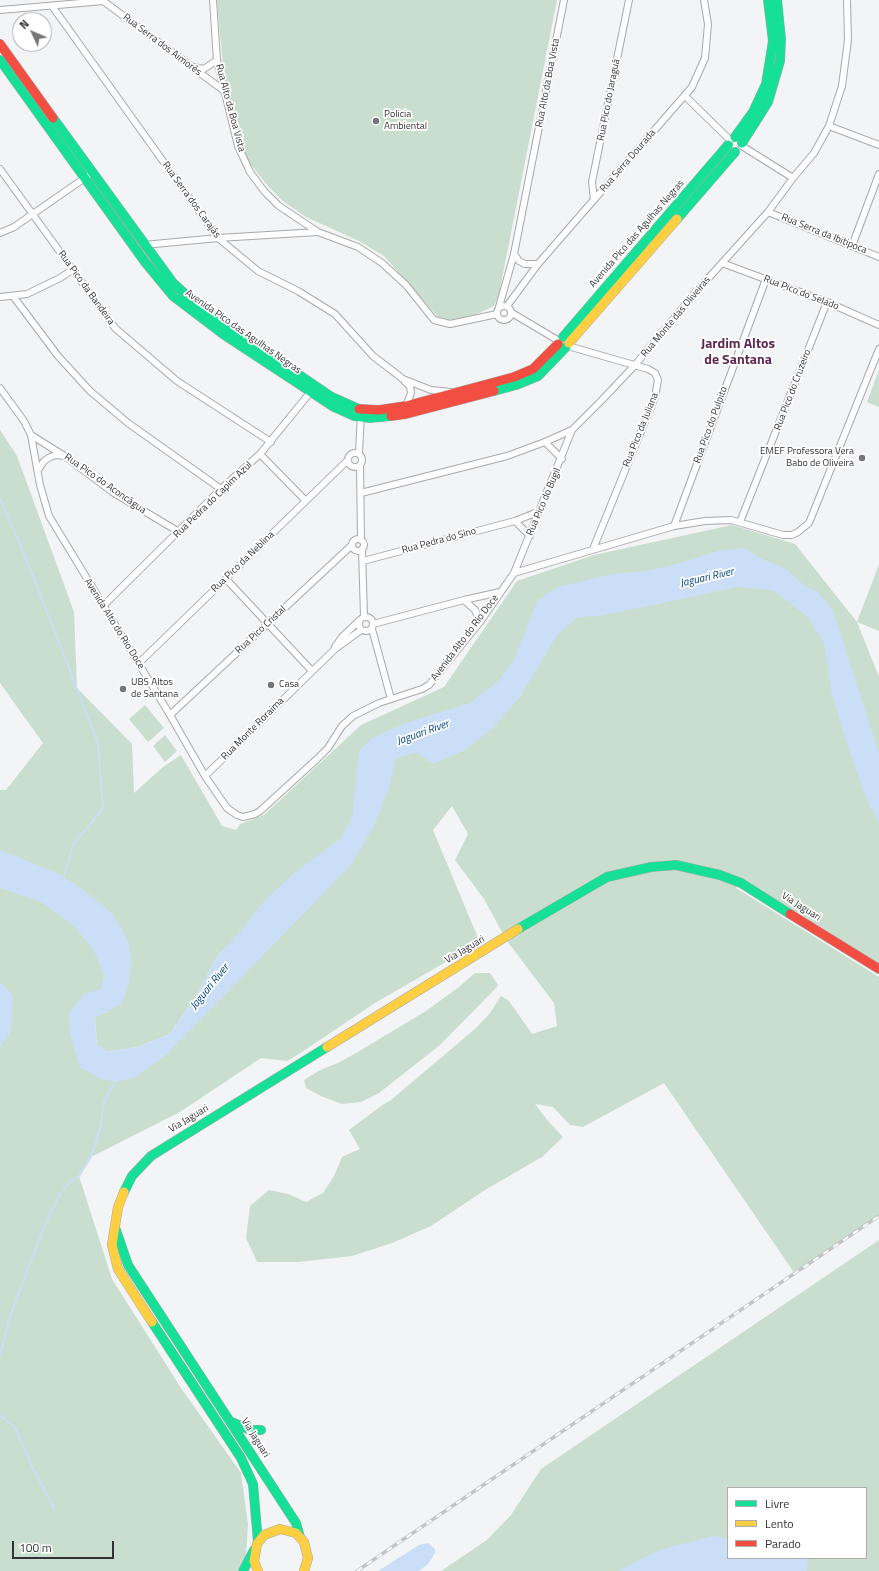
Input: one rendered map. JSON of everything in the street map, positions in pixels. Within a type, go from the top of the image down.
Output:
[{"type":"street","name":"Rua Alto da Boa Vista","points":[[504,306],[506,283],[514,254],[564,0]]},
{"type":"street","name":"Rua Pico do Jaraguá","points":[[594,200],[592,182],[629,0]]},
{"type":"street","name":"Rua Serra Dourada","points":[[504,306],[538,264],[692,87],[705,58],[708,24],[704,0]]},
{"type":"street","name":"Avenida Pico das Agulhas Negras","points":[[735,144],[753,112],[766,84],[773,42],[768,0]]},
{"type":"street","name":"Avenida Pico das Agulhas Negras","points":[[0,60],[88,176],[174,283],[194,302],[313,390],[334,408],[379,418],[406,414],[516,385],[538,376],[564,343],[735,144],[768,102],[780,61],[781,39],[777,0]]},
{"type":"street","name":"Rua Monte das Oliveiras","points":[[361,493],[507,456],[572,430],[636,365],[722,263],[768,212],[814,153],[829,126],[842,86],[846,58],[846,0]]},
{"type":"street","points":[[0,10],[103,1]]},
{"type":"street","name":"Rua Serra dos Aimorés","points":[[103,1],[223,90]]},
{"type":"street","name":"Rua Alto da Boa Vista","points":[[211,1],[217,60],[223,90],[238,146],[250,172],[264,191],[279,206],[318,232],[358,247],[382,262],[406,285],[434,320],[450,324],[497,314]]},
{"type":"street","name":"Rua Serra dos Carajás","points":[[52,6],[218,238],[258,271],[298,291],[335,314],[373,356],[403,379],[431,390],[455,392]]},
{"type":"street","name":"Avenida Pico das Agulhas Negras","points":[[0,44],[145,262],[173,296],[205,321],[313,390]]},
{"type":"street","points":[[190,66],[204,69],[217,60]]},
{"type":"street","points":[[685,96],[735,144],[793,178]]},
{"type":"street","points":[[829,126],[879,145]]},
{"type":"street","name":"Rua Pico da Bandeira","points":[[0,169],[115,328],[177,381],[271,442]]},
{"type":"street","points":[[852,246],[879,174]]},
{"type":"street","points":[[0,233],[14,227],[88,176]]},
{"type":"street","name":"Rua Serra da Ibitipoca","points":[[768,212],[879,257]]},
{"type":"street","points":[[144,245],[218,238],[318,232]]},
{"type":"street","points":[[514,254],[525,264],[538,264]]},
{"type":"street","name":"Rua Pico do Selado","points":[[722,263],[827,302],[879,325]]},
{"type":"street","points":[[0,297],[27,294],[60,278],[72,270]]},
{"type":"street","name":"Rua Pico do Pulpito","points":[[674,526],[766,279]]},
{"type":"street","points":[[13,296],[58,356],[90,391],[128,423],[221,489]]},
{"type":"street","name":"Rua Pico do Cruzeiro","points":[[740,522],[827,302]]},
{"type":"street","points":[[504,306],[512,313],[506,320],[502,319],[497,314],[504,306]]},
{"type":"street","name":"Rua Pico da Juliana","points":[[512,313],[525,322],[564,343],[648,369],[655,374],[658,387],[594,549]]},
{"type":"street","name":"Rua Pico da Juliana","points":[[506,320],[525,322]]},
{"type":"street","name":"Avenida Pico das Agulhas Negras","points":[[361,413],[406,406],[514,377],[533,369],[564,343]]},
{"type":"street","points":[[514,573],[674,526],[720,520],[740,522],[784,535],[792,535],[798,532],[809,523],[879,349]]},
{"type":"street","points":[[403,379],[410,386],[411,393],[406,406]]},
{"type":"street","name":"Avenida Alto do Rio Doce","points":[[0,388],[24,421],[31,435],[40,485],[49,516],[139,663],[205,776],[232,812],[243,817],[255,814],[322,755],[342,726],[353,716],[361,711],[422,689],[429,685],[480,622],[514,573]]},
{"type":"street","name":"Rua Pedra do Capim Azul","points":[[103,606],[221,489],[260,454],[313,390]]},
{"type":"street","points":[[361,413],[359,454],[363,459],[360,466],[361,540],[364,545],[362,549],[362,618],[359,624],[361,630],[365,632],[372,626],[464,600],[500,592]]},
{"type":"street","name":"Rua Pico do Bugil","points":[[514,573],[562,459],[572,430]]},
{"type":"street","points":[[359,434],[352,454],[348,460],[351,466],[356,468],[360,466]]},
{"type":"street","name":"Rua Pico do Aconcágua","points":[[31,435],[66,457],[114,493],[179,532]]},
{"type":"street","points":[[545,442],[562,459]]},
{"type":"street","points":[[260,454],[306,501]]},
{"type":"street","points":[[352,454],[359,454]]},
{"type":"street","points":[[38,470],[44,461],[50,457],[56,455],[66,457]]},
{"type":"street","name":"Rua Pico da Neblina","points":[[139,663],[348,460]]},
{"type":"street","name":"Rua Pedra do Sino","points":[[362,561],[515,521],[540,511]]},
{"type":"street","points":[[515,521],[530,536]]},
{"type":"street","points":[[361,540],[355,540],[352,544],[354,550],[362,549]]},
{"type":"street","name":"Rua Pico Cristal","points":[[170,715],[352,544]]},
{"type":"street","points":[[226,579],[269,623],[312,671]]},
{"type":"street","points":[[464,600],[475,610],[480,622]]},
{"type":"street","points":[[362,618],[370,618],[391,699]]},
{"type":"street","name":"Rua Monte Roraima","points":[[334,649],[342,637],[362,618]]},
{"type":"street","name":"Rua Monte Roraima","points":[[205,776],[334,649],[361,630]]},
{"type":"street","name":"Via Jaguari","points":[[258,1571],[254,1561],[256,1546],[253,1484],[241,1458],[141,1306],[118,1268],[112,1245],[118,1207],[126,1186],[142,1165],[168,1144],[559,904],[607,878],[651,867],[676,865],[720,874],[741,883],[879,969]]},
{"type":"street","name":"Via Jaguari","points":[[115,1229],[128,1265],[174,1338],[231,1422],[296,1523],[300,1537],[308,1552],[307,1563],[304,1571]]},
{"type":"street","points":[[231,1422],[250,1430],[261,1430]]},
{"type":"street","points":[[243,1571],[256,1546],[269,1532],[280,1529],[291,1531],[300,1537]]},
{"type":"green space","points":[[217,0],[557,0],[499,294],[494,306],[477,314],[452,320],[438,317],[384,256],[359,241],[306,217],[284,202],[267,185],[248,161],[240,138],[223,66]]},
{"type":"green space","points":[[879,370],[879,407],[867,402]]},
{"type":"green space","points":[[0,430],[17,456],[74,612],[77,688],[132,744],[134,793],[163,767],[181,755],[222,826],[236,830],[240,824],[264,815],[361,725],[444,687],[517,581],[594,555],[732,525],[795,544],[857,622],[879,677],[879,963],[740,877],[736,888],[879,977],[879,1216],[795,1274],[664,1083],[583,1127],[570,1125],[553,1107],[535,1104],[563,1137],[542,1157],[485,1190],[431,1226],[392,1243],[352,1256],[298,1262],[257,1262],[246,1238],[250,1206],[269,1190],[288,1194],[306,1202],[323,1193],[334,1176],[342,1157],[360,1149],[349,1130],[391,1100],[476,1028],[490,1013],[501,996],[509,1001],[532,1034],[557,1026],[554,1003],[507,941],[484,899],[455,860],[468,834],[452,806],[433,830],[478,938],[470,948],[375,1003],[287,1061],[261,1058],[180,1112],[91,1157],[79,1176],[112,1279],[181,1388],[241,1473],[248,1524],[246,1556],[237,1571],[0,1571],[0,790],[6,790],[43,743],[0,683]],"holes":[[[226,947],[167,1054],[81,1067],[84,994],[111,993],[107,1012],[97,1015],[95,1018],[97,1044],[107,1052],[137,1047],[170,1034],[196,996],[218,955]]]},
{"type":"green space","points":[[879,564],[879,631],[857,622]]},
{"type":"green space","points":[[145,705],[164,728],[148,742],[129,719]]},
{"type":"green space","points":[[165,735],[177,751],[165,762],[153,746]]},
{"type":"green space","points":[[475,973],[490,973],[498,985],[497,987],[440,1045],[379,1093],[361,1102],[342,1104],[323,1097],[306,1088],[304,1080],[320,1070],[338,1063],[356,1053],[426,1011],[459,987]]},
{"type":"green space","points":[[879,1240],[879,1571],[441,1571],[487,1540],[511,1515],[541,1469]]},
{"type":"water","name":"Jaguari River","points":[[745,548],[764,560],[785,568],[805,586],[818,592],[833,611],[879,753],[879,823],[866,798],[832,695],[824,643],[807,616],[773,590],[737,587],[598,616],[578,617],[558,634],[520,697],[492,729],[463,751],[433,764],[416,752],[395,759],[390,786],[374,826],[350,866],[167,1054],[136,1077],[115,1082],[99,1078],[80,1067],[70,1034],[69,1012],[84,994],[101,989],[104,975],[94,951],[75,927],[43,903],[0,888],[0,850],[57,873],[85,891],[112,913],[129,942],[131,962],[129,985],[122,1003],[95,1018],[97,1044],[107,1052],[137,1047],[170,1034],[196,996],[218,955],[241,931],[264,901],[294,873],[340,839],[352,818],[359,751],[372,738],[403,724],[470,703],[497,682],[514,660],[537,602],[555,588],[612,574],[647,571],[684,562],[721,550]]},
{"type":"water","points":[[0,982],[13,995],[10,1034],[0,1047]]},
{"type":"water","points":[[713,1536],[727,1539],[727,1559],[808,1559],[807,1571],[618,1571],[659,1550]]},
{"type":"water","points":[[428,1543],[435,1549],[435,1553],[428,1564],[419,1571],[378,1571],[419,1545]]},
{"type":"waterway","points":[[0,498],[28,563],[98,743],[103,808],[73,845],[63,879]]},
{"type":"waterway","points":[[0,1355],[10,1316],[43,1230],[59,1196],[68,1184],[79,1176],[91,1157],[100,1130],[104,1102],[116,1080]]},
{"type":"waterway","points":[[0,1415],[16,1429],[31,1465],[54,1508]]},
{"type":"railway","points":[[357,1571],[879,1216]]},
{"type":"traffic: fast","points":[[735,137],[753,112],[766,84],[773,41],[768,0]]},
{"type":"traffic: fast","points":[[742,143],[768,102],[780,61],[781,39],[777,0]]},
{"type":"traffic: fast","points":[[0,60],[145,262],[173,296],[223,334],[334,407],[354,416],[370,418],[391,416]]},
{"type":"traffic: fast","points":[[53,118],[173,283],[202,309],[330,396],[359,409]]},
{"type":"traffic: fast","points":[[563,337],[728,145]]},
{"type":"traffic: fast","points":[[677,219],[735,152]]},
{"type":"traffic: fast","points":[[494,391],[516,385],[538,376],[566,347]]},
{"type":"traffic: fast","points":[[518,929],[607,877],[651,867],[676,865],[720,875],[741,883],[790,914]]},
{"type":"traffic: fast","points":[[124,1192],[132,1176],[151,1156],[327,1047]]},
{"type":"traffic: fast","points":[[116,1230],[128,1265],[296,1523],[300,1537]]},
{"type":"traffic: fast","points":[[152,1322],[241,1458],[253,1484],[258,1542]]},
{"type":"traffic: fast","points":[[232,1422],[250,1430],[261,1430]]},
{"type":"traffic: fast","points":[[243,1571],[254,1550]]},
{"type":"traffic: slow","points":[[569,343],[677,219]]},
{"type":"traffic: slow","points":[[327,1047],[518,929]]},
{"type":"traffic: slow","points":[[124,1192],[118,1207],[112,1245],[118,1269],[152,1322]]},
{"type":"traffic: slow","points":[[258,1571],[254,1561],[257,1544],[264,1535],[280,1529],[296,1533],[304,1542],[308,1558],[304,1571]]},
{"type":"traffic: jam","points":[[0,44],[53,118]]},
{"type":"traffic: jam","points":[[359,409],[379,410],[406,406],[514,377],[533,369],[558,344]]},
{"type":"traffic: jam","points":[[391,416],[406,414],[494,391]]},
{"type":"traffic: jam","points":[[790,914],[879,969]]},
{"type":"place","name":"Policia Ambiental","points":[[376,121]]},
{"type":"place","name":"EMEF Professora Vera Babo de Oliveira","points":[[862,458]]},
{"type":"place","name":"Casa","points":[[271,685]]},
{"type":"place","name":"UBS Altos de Santana","points":[[123,689]]},
{"type":"district","name":"Jardim Altos de Santana","points":[[738,354]]}]
